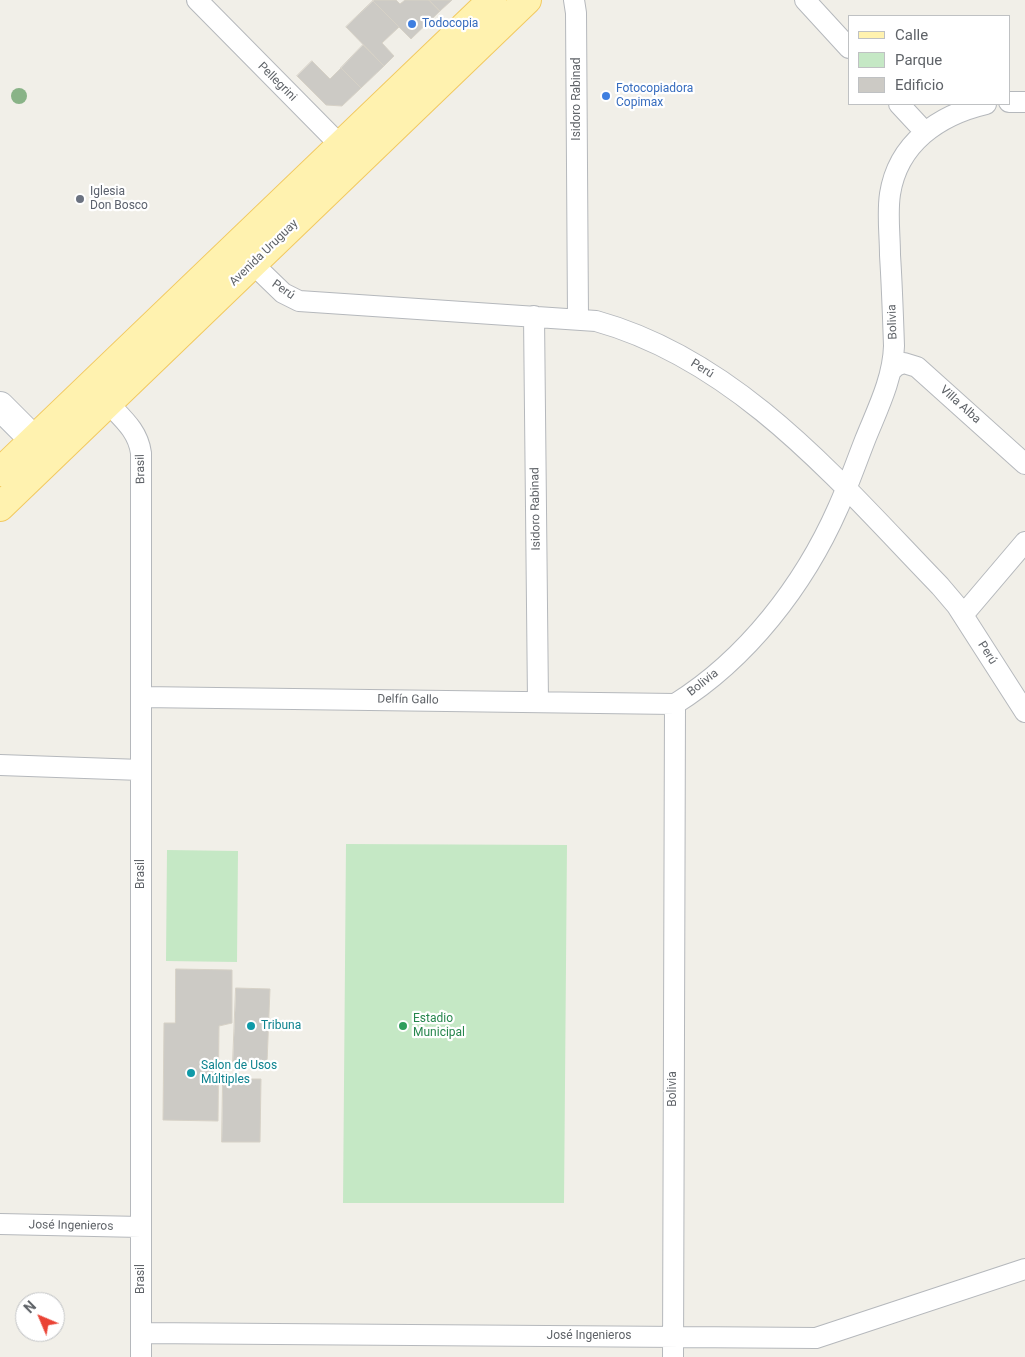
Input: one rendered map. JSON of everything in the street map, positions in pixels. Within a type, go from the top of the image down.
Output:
[{"type":"main road","name":"Avenida Uruguay","points":[[0,472],[42,449],[108,403],[253,264],[349,154],[492,0]]},
{"type":"main road","name":"Avenida Uruguay","points":[[0,507],[42,449],[276,207],[349,154],[527,0]]},
{"type":"main road","points":[[253,264],[247,255],[249,248],[276,207]]},
{"type":"street","name":"Pellegrini","points":[[197,0],[349,154]]},
{"type":"street","name":"Isidoro Rabinad","points":[[574,0],[576,22],[578,318]]},
{"type":"street","points":[[805,0],[848,47]]},
{"type":"street","points":[[1010,102],[1025,102]]},
{"type":"street","points":[[900,105],[924,132]]},
{"type":"street","name":"Bolivia","points":[[673,1357],[675,704],[729,663],[776,610],[817,550],[846,489],[891,371],[894,346],[889,215],[890,193],[893,182],[902,160],[924,132],[946,117],[983,105]]},
{"type":"street","name":"Perú","points":[[253,264],[282,293],[299,301],[578,318],[596,321],[642,336],[706,371],[786,430],[945,592],[962,614],[1025,712]]},
{"type":"street","name":"Isidoro Rabinad","points":[[534,316],[538,702]]},
{"type":"street","name":"Villa Alba","points":[[891,371],[896,366],[904,363],[917,368],[1025,464]]},
{"type":"street","name":"Brasil","points":[[108,403],[133,430],[138,438],[141,453],[141,1357]]},
{"type":"street","points":[[0,406],[42,449]]},
{"type":"street","points":[[962,614],[1025,542]]},
{"type":"street","name":"Delfín Gallo","points":[[141,697],[675,704]]},
{"type":"street","points":[[0,765],[141,770]]},
{"type":"street","name":"José Ingenieros","points":[[0,1224],[141,1228]]},
{"type":"street","name":"José Ingenieros","points":[[141,1333],[816,1338],[1025,1269]]},
{"type":"green space","points":[[346,844],[567,845],[564,1203],[343,1203]]},
{"type":"green space","points":[[167,850],[238,851],[237,962],[166,961]]},
{"type":"building","points":[[374,0],[396,0],[400,4],[405,0],[429,0],[440,11],[411,39]]},
{"type":"building","points":[[429,0],[452,0],[440,11]]},
{"type":"building","points":[[373,1],[399,27],[382,43],[394,56],[384,66],[346,27]]},
{"type":"building","points":[[363,45],[384,66],[361,88],[341,68]]},
{"type":"building","points":[[312,61],[330,79],[341,68],[361,88],[342,106],[326,105],[297,76]]},
{"type":"building","name":"Salon de Usos Múltiples","points":[[176,969],[232,970],[232,1023],[219,1026],[218,1121],[163,1120],[164,1023],[175,1023]]},
{"type":"building","name":"Tribuna","points":[[236,988],[270,989],[267,1063],[233,1062]]},
{"type":"building","points":[[223,1079],[261,1079],[260,1142],[222,1142]]},
{"type":"place","name":"Todocopia","points":[[412,24]]},
{"type":"place","name":"Fotocopiadora Copimax","points":[[606,96]]},
{"type":"place","name":"Iglesia Don Bosco","points":[[80,199]]},
{"type":"place","name":"Tribuna","points":[[251,1026]]},
{"type":"place","name":"Estadio Municipal","points":[[403,1026]]},
{"type":"place","name":"Salon de Usos Múltiples","points":[[191,1073]]}]
